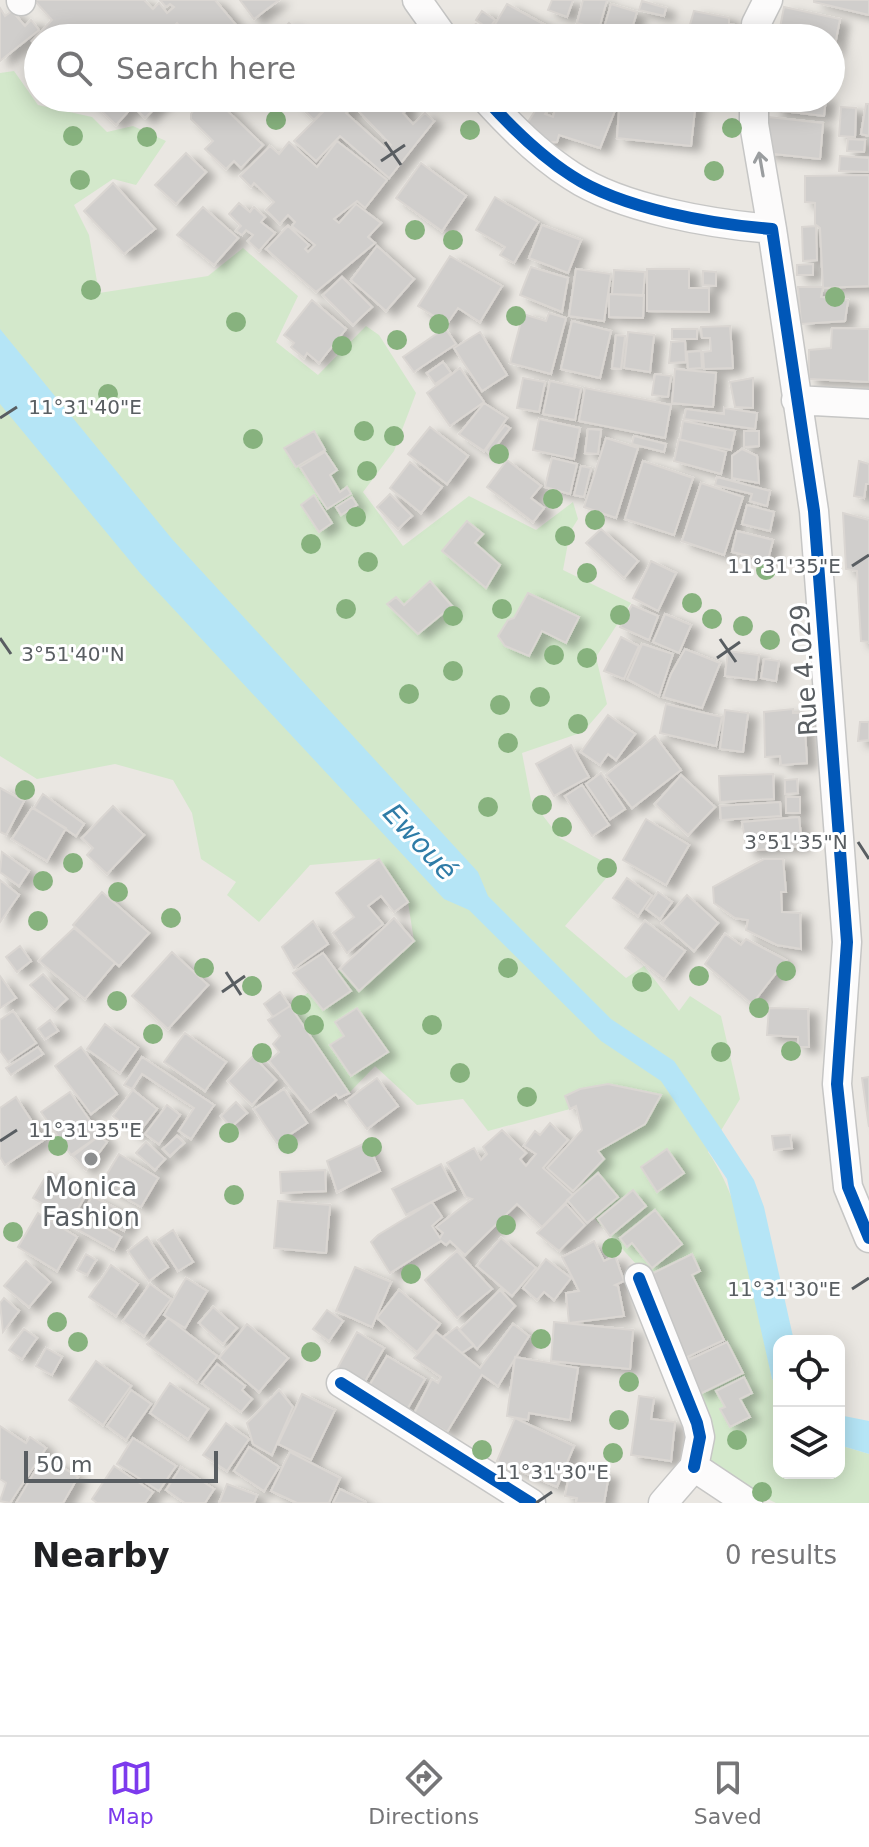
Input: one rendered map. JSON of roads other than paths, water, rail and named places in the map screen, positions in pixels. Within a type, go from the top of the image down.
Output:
[{"type":"street","points":[[417,0],[434,24]]},
{"type":"street","points":[[756,24],[768,0]]},
{"type":"street","points":[[498,112],[530,145],[574,178],[635,203],[719,224],[772,229]]},
{"type":"street","name":"Rue 4.029","points":[[754,112],[814,511],[847,942],[837,1084],[848,1187],[869,1238]]},
{"type":"street","points":[[796,400],[869,404]]},
{"type":"street","points":[[639,1278],[700,1437],[694,1467],[663,1503]]},
{"type":"street","points":[[341,1383],[531,1503]]},
{"type":"street","points":[[694,1467],[748,1503]]},
{"type":"water","name":"Ewoué","points":[[0,329],[172,539],[478,872],[488,896],[611,1019],[674,1061],[754,1180],[764,1207],[793,1335],[773,1335],[773,1380],[727,1179],[661,1081],[601,1041],[469,910],[444,899],[140,573],[0,404]]},
{"type":"water","points":[[845,1416],[869,1421],[869,1454],[845,1447]]},
{"type":"place","name":"Monica Fashion","points":[[91,1159]]}]
